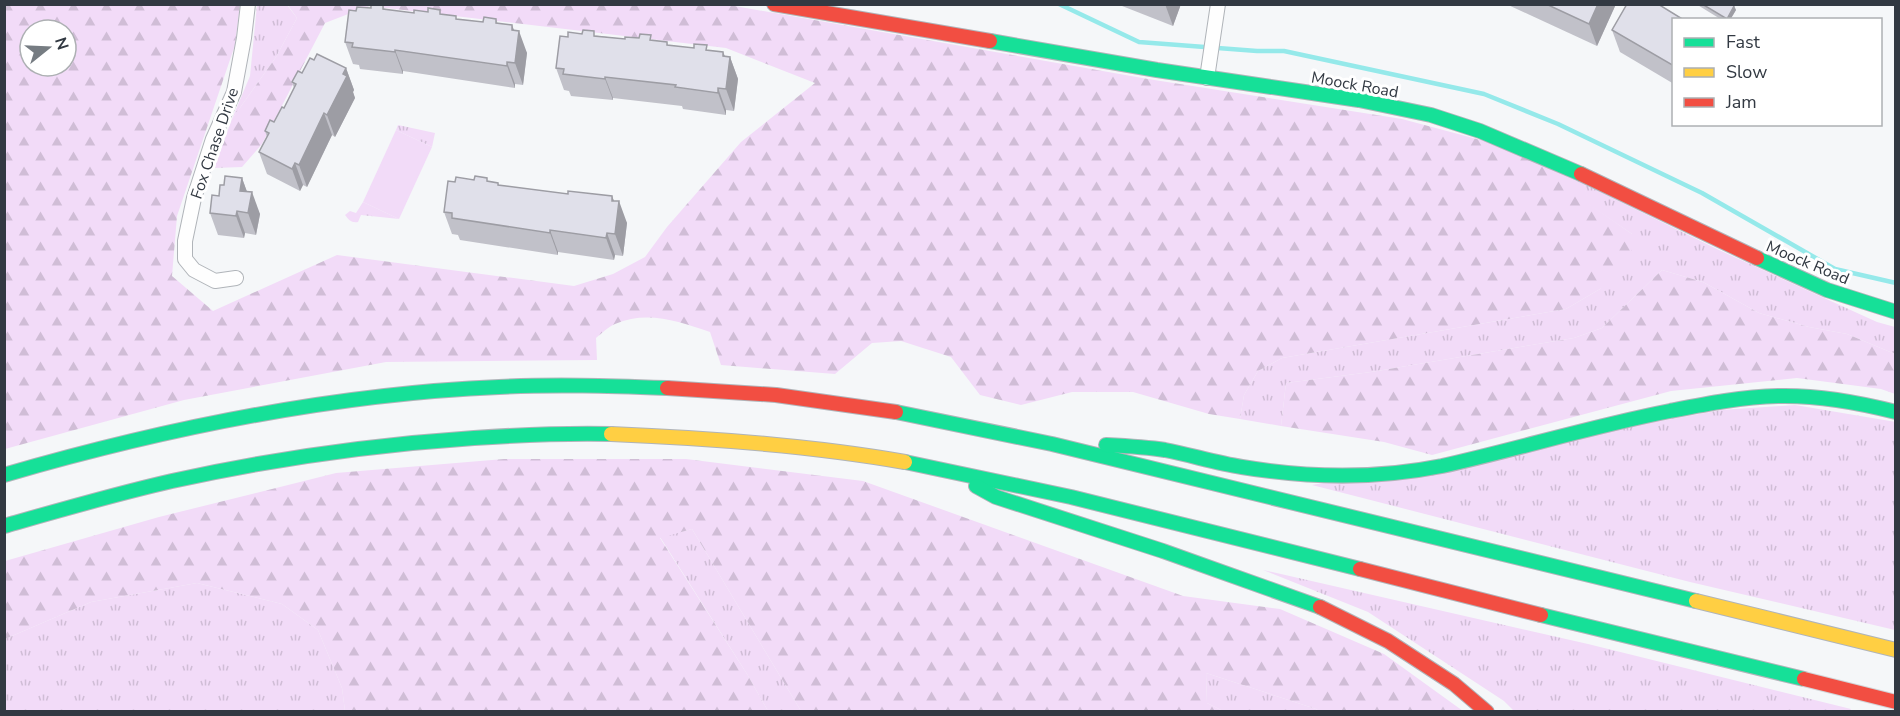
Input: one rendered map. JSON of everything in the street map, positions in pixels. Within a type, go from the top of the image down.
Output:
[{"type":"main road","name":"Moock Road","points":[[774,4],[1207,78],[1359,100],[1431,115],[1480,131],[1577,172],[1729,246],[1827,290],[1896,312]]},
{"type":"main road","points":[[4,475],[150,436],[232,418],[406,393],[578,385],[711,390],[794,397],[953,422],[1052,444],[1896,650]]},
{"type":"main road","points":[[1052,444],[1144,447],[1238,467],[1288,474],[1342,476],[1405,472],[1449,464],[1726,400],[1799,396],[1831,399],[1896,412]]},
{"type":"main road","points":[[4,526],[127,491],[252,464],[417,442],[515,435],[604,435],[691,438],[833,451],[951,471],[1091,503],[1896,702]]},
{"type":"main road","points":[[951,471],[996,497],[1163,551],[1318,606],[1388,641],[1454,684],[1486,711]]},
{"type":"street","name":"Fox Chase Drive","points":[[236,278],[215,281],[194,270],[185,259],[185,241],[194,198],[213,139],[234,92],[248,4]]},
{"type":"street","points":[[1207,78],[1218,4]]},
{"type":"green space","points":[[287,4],[729,5],[1148,79],[1402,119],[1503,146],[1584,184],[1589,204],[1639,241],[1600,289],[1566,309],[1282,358],[1258,371],[1244,395],[1240,419],[1209,414],[1133,392],[1072,392],[1021,405],[980,395],[951,357],[901,341],[872,343],[835,374],[721,365],[710,332],[686,324],[651,317],[627,320],[605,330],[596,338],[597,360],[386,362],[184,400],[5,449],[5,5],[240,5],[235,45],[177,216],[172,276],[213,311],[337,255],[574,286],[613,274],[645,257],[667,227],[741,142],[815,83],[726,48],[369,6],[325,23],[262,144],[242,167],[214,168],[232,119],[276,57],[297,18]]},
{"type":"green space","points":[[257,5],[287,5],[297,18],[276,57],[232,119],[250,76]]},
{"type":"green space","points":[[398,125],[435,133],[432,147],[396,130]]},
{"type":"green space","points":[[396,130],[432,147],[399,219],[363,202]]},
{"type":"green space","points":[[1584,184],[1719,250],[1877,322],[1895,327],[1895,354],[1847,334],[1809,327],[1759,313],[1703,282],[1662,270],[1602,328],[1574,338],[1371,372],[1286,383],[1281,426],[1240,419],[1244,395],[1258,371],[1282,358],[1566,309],[1600,289],[1632,234],[1588,204]]},
{"type":"green space","points":[[363,202],[399,219],[361,215],[358,222],[350,221],[345,215],[350,211],[356,213]]},
{"type":"green space","points":[[1662,270],[1703,282],[1759,313],[1809,327],[1847,334],[1895,354],[1895,394],[1881,389],[1797,378],[1671,391],[1432,455],[1384,442],[1281,426],[1286,383],[1371,372],[1574,338],[1602,328]]},
{"type":"green space","points":[[1795,405],[1896,422],[1895,630],[1690,582],[1312,485],[1721,410]]},
{"type":"green space","points":[[504,459],[686,459],[863,481],[1183,596],[1280,609],[1384,654],[1463,711],[1319,711],[1206,673],[1207,703],[1223,711],[801,711],[692,529],[660,538],[768,711],[345,711],[342,688],[318,630],[282,604],[197,583],[91,602],[5,639],[5,561],[159,517],[336,473]]},
{"type":"green space","points":[[692,529],[801,711],[768,711],[660,537]]},
{"type":"green space","points":[[1263,570],[1588,644],[1851,709],[1849,712],[1514,711],[1504,701],[1368,612]]},
{"type":"green space","points":[[197,583],[282,604],[318,630],[342,688],[345,711],[5,712],[5,639],[91,602]]},
{"type":"green space","points":[[1206,673],[1319,711],[1223,711],[1207,703]]},
{"type":"building","points":[[371,4],[383,5],[383,9],[414,13],[414,10],[428,12],[428,8],[440,10],[440,14],[456,16],[456,19],[483,22],[484,17],[496,19],[496,23],[512,25],[512,30],[519,31],[515,63],[507,62],[507,66],[395,50],[395,52],[352,47],[353,43],[345,42],[349,10],[356,11],[357,7],[371,8]]},
{"type":"building","points":[[1546,4],[1598,4],[1589,24]]},
{"type":"building","points":[[1627,4],[1658,4],[1681,18],[1672,18],[1672,65],[1612,30]]},
{"type":"building","points":[[1702,4],[1732,4],[1734,6],[1725,18]]},
{"type":"building","points":[[583,30],[594,31],[594,36],[625,39],[625,37],[639,38],[640,34],[651,35],[650,40],[667,42],[667,45],[694,48],[694,44],[707,45],[706,50],[723,52],[723,56],[730,57],[726,89],[718,88],[718,93],[675,87],[676,85],[563,74],[564,69],[556,68],[560,36],[568,37],[568,32],[582,34]]},
{"type":"building","points":[[317,54],[346,68],[343,74],[347,76],[327,115],[324,113],[299,165],[295,163],[292,169],[259,152],[269,133],[265,131],[270,120],[274,122],[282,107],[284,108],[296,84],[292,82],[298,71],[302,73],[310,58],[314,60]]},
{"type":"building","points":[[225,176],[242,178],[240,191],[252,192],[248,213],[237,211],[236,216],[210,213],[212,195],[219,196],[220,185],[224,185]]},
{"type":"building","points":[[475,176],[487,178],[487,181],[498,183],[498,185],[568,194],[568,191],[612,196],[612,201],[619,201],[615,234],[607,233],[606,238],[550,230],[550,233],[452,218],[452,213],[444,212],[448,181],[455,182],[456,177],[474,180]]},
{"type":"waterway","points":[[1059,4],[1139,42],[1284,51],[1484,94],[1558,124],[1702,193],[1835,269],[1896,283]]},
{"type":"traffic: fast","points":[[990,41],[1157,70],[1359,100],[1431,115],[1480,131],[1581,174]]},
{"type":"traffic: fast","points":[[1757,258],[1827,290],[1896,312]]},
{"type":"traffic: fast","points":[[4,475],[188,428],[249,416],[374,397],[520,386],[667,388]]},
{"type":"traffic: fast","points":[[1106,445],[1165,450],[1267,471],[1317,475],[1368,475],[1442,466],[1641,417],[1737,399],[1778,396],[1823,398],[1896,412]]},
{"type":"traffic: fast","points":[[896,412],[1052,444],[1696,601]]},
{"type":"traffic: fast","points":[[4,526],[151,486],[284,460],[436,441],[525,435],[611,434]]},
{"type":"traffic: fast","points":[[905,462],[1071,497],[1360,569]]},
{"type":"traffic: fast","points":[[976,486],[996,497],[1163,551],[1320,607]]},
{"type":"traffic: fast","points":[[1541,615],[1804,679]]},
{"type":"traffic: slow","points":[[611,434],[758,443],[905,462]]},
{"type":"traffic: slow","points":[[1696,601],[1896,650]]},
{"type":"traffic: jam","points":[[774,4],[990,41]]},
{"type":"traffic: jam","points":[[1581,174],[1757,258]]},
{"type":"traffic: jam","points":[[667,388],[776,395],[896,412]]},
{"type":"traffic: jam","points":[[1360,569],[1541,615]]},
{"type":"traffic: jam","points":[[1320,607],[1388,641],[1454,684],[1487,712]]},
{"type":"traffic: jam","points":[[1804,679],[1896,702]]}]
